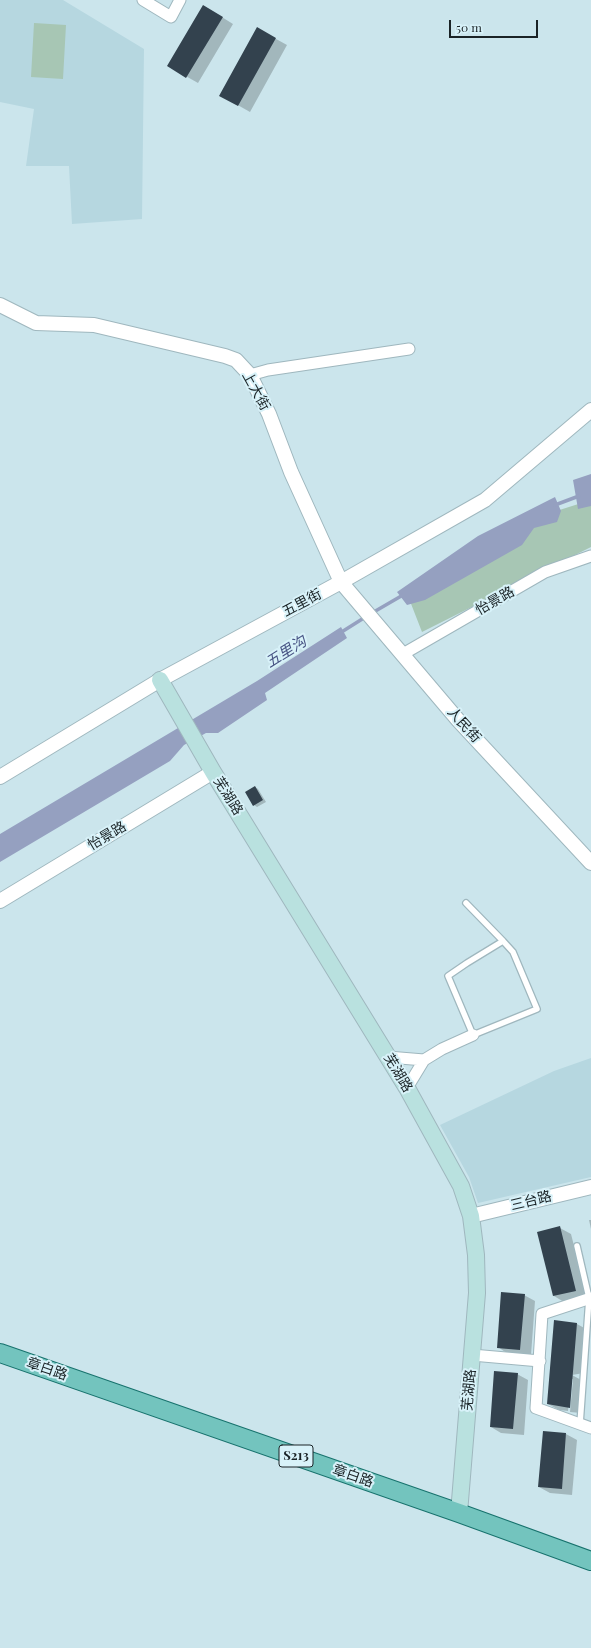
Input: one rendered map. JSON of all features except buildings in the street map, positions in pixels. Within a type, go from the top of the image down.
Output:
[{"type":"main road","name":"芜湖路","points":[[160,680],[213,772],[408,1088],[461,1186],[471,1216],[476,1255],[477,1293],[459,1513]]},
{"type":"main road","name":"章白路","points":[[0,1353],[459,1513],[591,1561]]},
{"type":"street","points":[[143,0],[171,17],[180,0]]},
{"type":"street","name":"上大街","points":[[0,305],[36,323],[94,325],[225,356],[236,360],[250,375],[269,414],[291,472],[341,582]]},
{"type":"street","points":[[250,375],[268,370],[409,349]]},
{"type":"street","name":"五里街","points":[[0,777],[160,680],[341,582],[485,500],[591,410]]},
{"type":"street","name":"怡景路","points":[[403,654],[544,572],[591,556]]},
{"type":"street","name":"人民街","points":[[341,582],[458,720],[591,863]]},
{"type":"street","name":"怡景路","points":[[0,901],[213,772]]},
{"type":"street","points":[[408,1088],[424,1060],[442,1049],[473,1035]]},
{"type":"street","points":[[388,1057],[424,1060]]},
{"type":"street","name":"三台路","points":[[471,1216],[591,1187]]},
{"type":"street","points":[[590,1298],[542,1314],[536,1408],[591,1428]]},
{"type":"street","points":[[472,1355],[540,1361]]},
{"type":"lane","points":[[466,904],[513,952],[538,1010],[473,1035],[448,976],[503,942]]},
{"type":"lane","points":[[577,1246],[590,1298],[580,1424]]},
{"type":"shaded area","points":[[0,0],[63,0],[144,49],[142,219],[72,224],[69,166],[26,166],[34,109],[0,102]]},
{"type":"shaded area","points":[[591,474],[591,506],[578,509],[573,480]]},
{"type":"shaded area","points":[[555,497],[561,511],[557,522],[534,528],[522,545],[425,600],[407,605],[397,592],[478,536]]},
{"type":"shaded area","points":[[341,627],[347,638],[265,693],[267,700],[218,733],[206,733],[184,745],[170,761],[0,862],[0,834],[257,681]]},
{"type":"shaded area","points":[[591,1058],[591,1177],[478,1203],[469,1177],[440,1125],[554,1071]]},
{"type":"green space","points":[[34,23],[66,25],[63,79],[31,77]]},
{"type":"green space","points":[[591,500],[591,547],[422,632],[408,596],[550,513]]},
{"type":"waterway","name":"五里沟","points":[[555,505],[579,496]]},
{"type":"waterway","name":"五里沟","points":[[372,613],[403,595]]},
{"type":"waterway","name":"五里沟","points":[[340,633],[367,616]]}]
